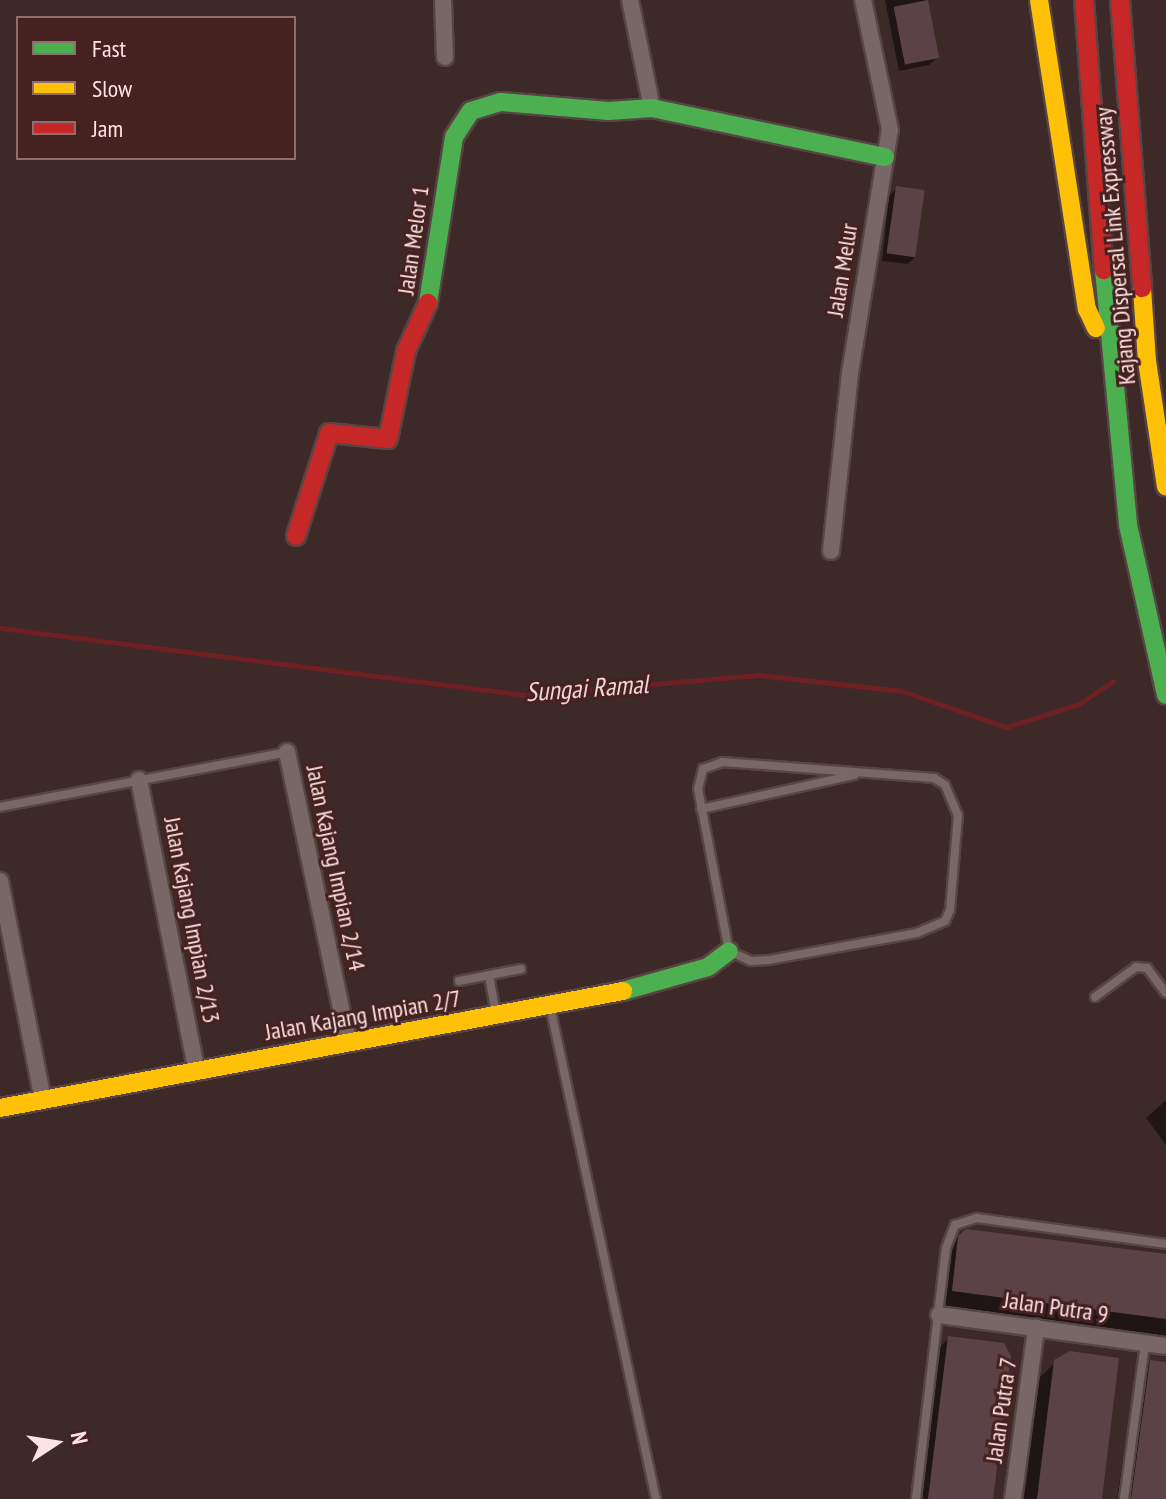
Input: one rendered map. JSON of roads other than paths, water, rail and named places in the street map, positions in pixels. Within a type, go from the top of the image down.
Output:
[{"type":"main road","name":"Kajang Dispersal Link Expressway","points":[[1039,0],[1087,309],[1110,359]]},
{"type":"main road","name":"Kajang Dispersal Link Expressway","points":[[1084,0],[1110,359],[1128,525],[1166,695]]},
{"type":"main road","name":"Kajang Dispersal Link Expressway","points":[[1120,0],[1147,361],[1166,487]]},
{"type":"main road","name":"Jalan Melor 1","points":[[296,536],[329,433],[388,439],[406,351],[425,316],[435,274],[439,220],[454,137],[463,118],[481,106],[501,102],[609,111],[652,108],[885,157]]},
{"type":"main road","name":"Jalan Kajang Impian 2/7","points":[[0,1108],[622,991],[708,967],[729,951]]},
{"type":"street","points":[[443,0],[445,57]]},
{"type":"street","points":[[630,0],[652,108]]},
{"type":"street","name":"Jalan Melur","points":[[831,551],[850,373],[890,130],[863,0]]},
{"type":"street","name":"Jalan Kajang Impian 2/14","points":[[287,752],[348,1042]]},
{"type":"street","name":"Jalan Kajang Impian 2/13","points":[[139,780],[196,1069]]},
{"type":"street","points":[[0,881],[43,1100]]},
{"type":"street","name":"Jalan Putra 9","points":[[939,1315],[1166,1346]]},
{"type":"street","name":"Jalan Putra 7","points":[[1013,1499],[1036,1328]]},
{"type":"lane","points":[[0,807],[287,752]]},
{"type":"lane","points":[[722,762],[863,773],[934,778],[953,796],[958,815],[950,910],[945,921],[917,933],[769,960],[751,961],[729,951],[701,809],[699,778],[703,769],[722,762]]},
{"type":"lane","points":[[701,809],[863,773]]},
{"type":"lane","points":[[1095,997],[1136,967],[1147,968],[1166,993]]},
{"type":"lane","points":[[459,981],[521,969]]},
{"type":"lane","points":[[489,975],[495,1015]]},
{"type":"lane","points":[[550,1005],[656,1499]]},
{"type":"lane","points":[[916,1499],[949,1235],[955,1225],[977,1218],[1166,1244]]},
{"type":"lane","points":[[1124,1499],[1145,1343]]},
{"type":"waterway","name":"Sungai Ramal","points":[[0,628],[526,695],[758,675],[902,691],[1006,727],[1079,704],[1113,681]]}]
